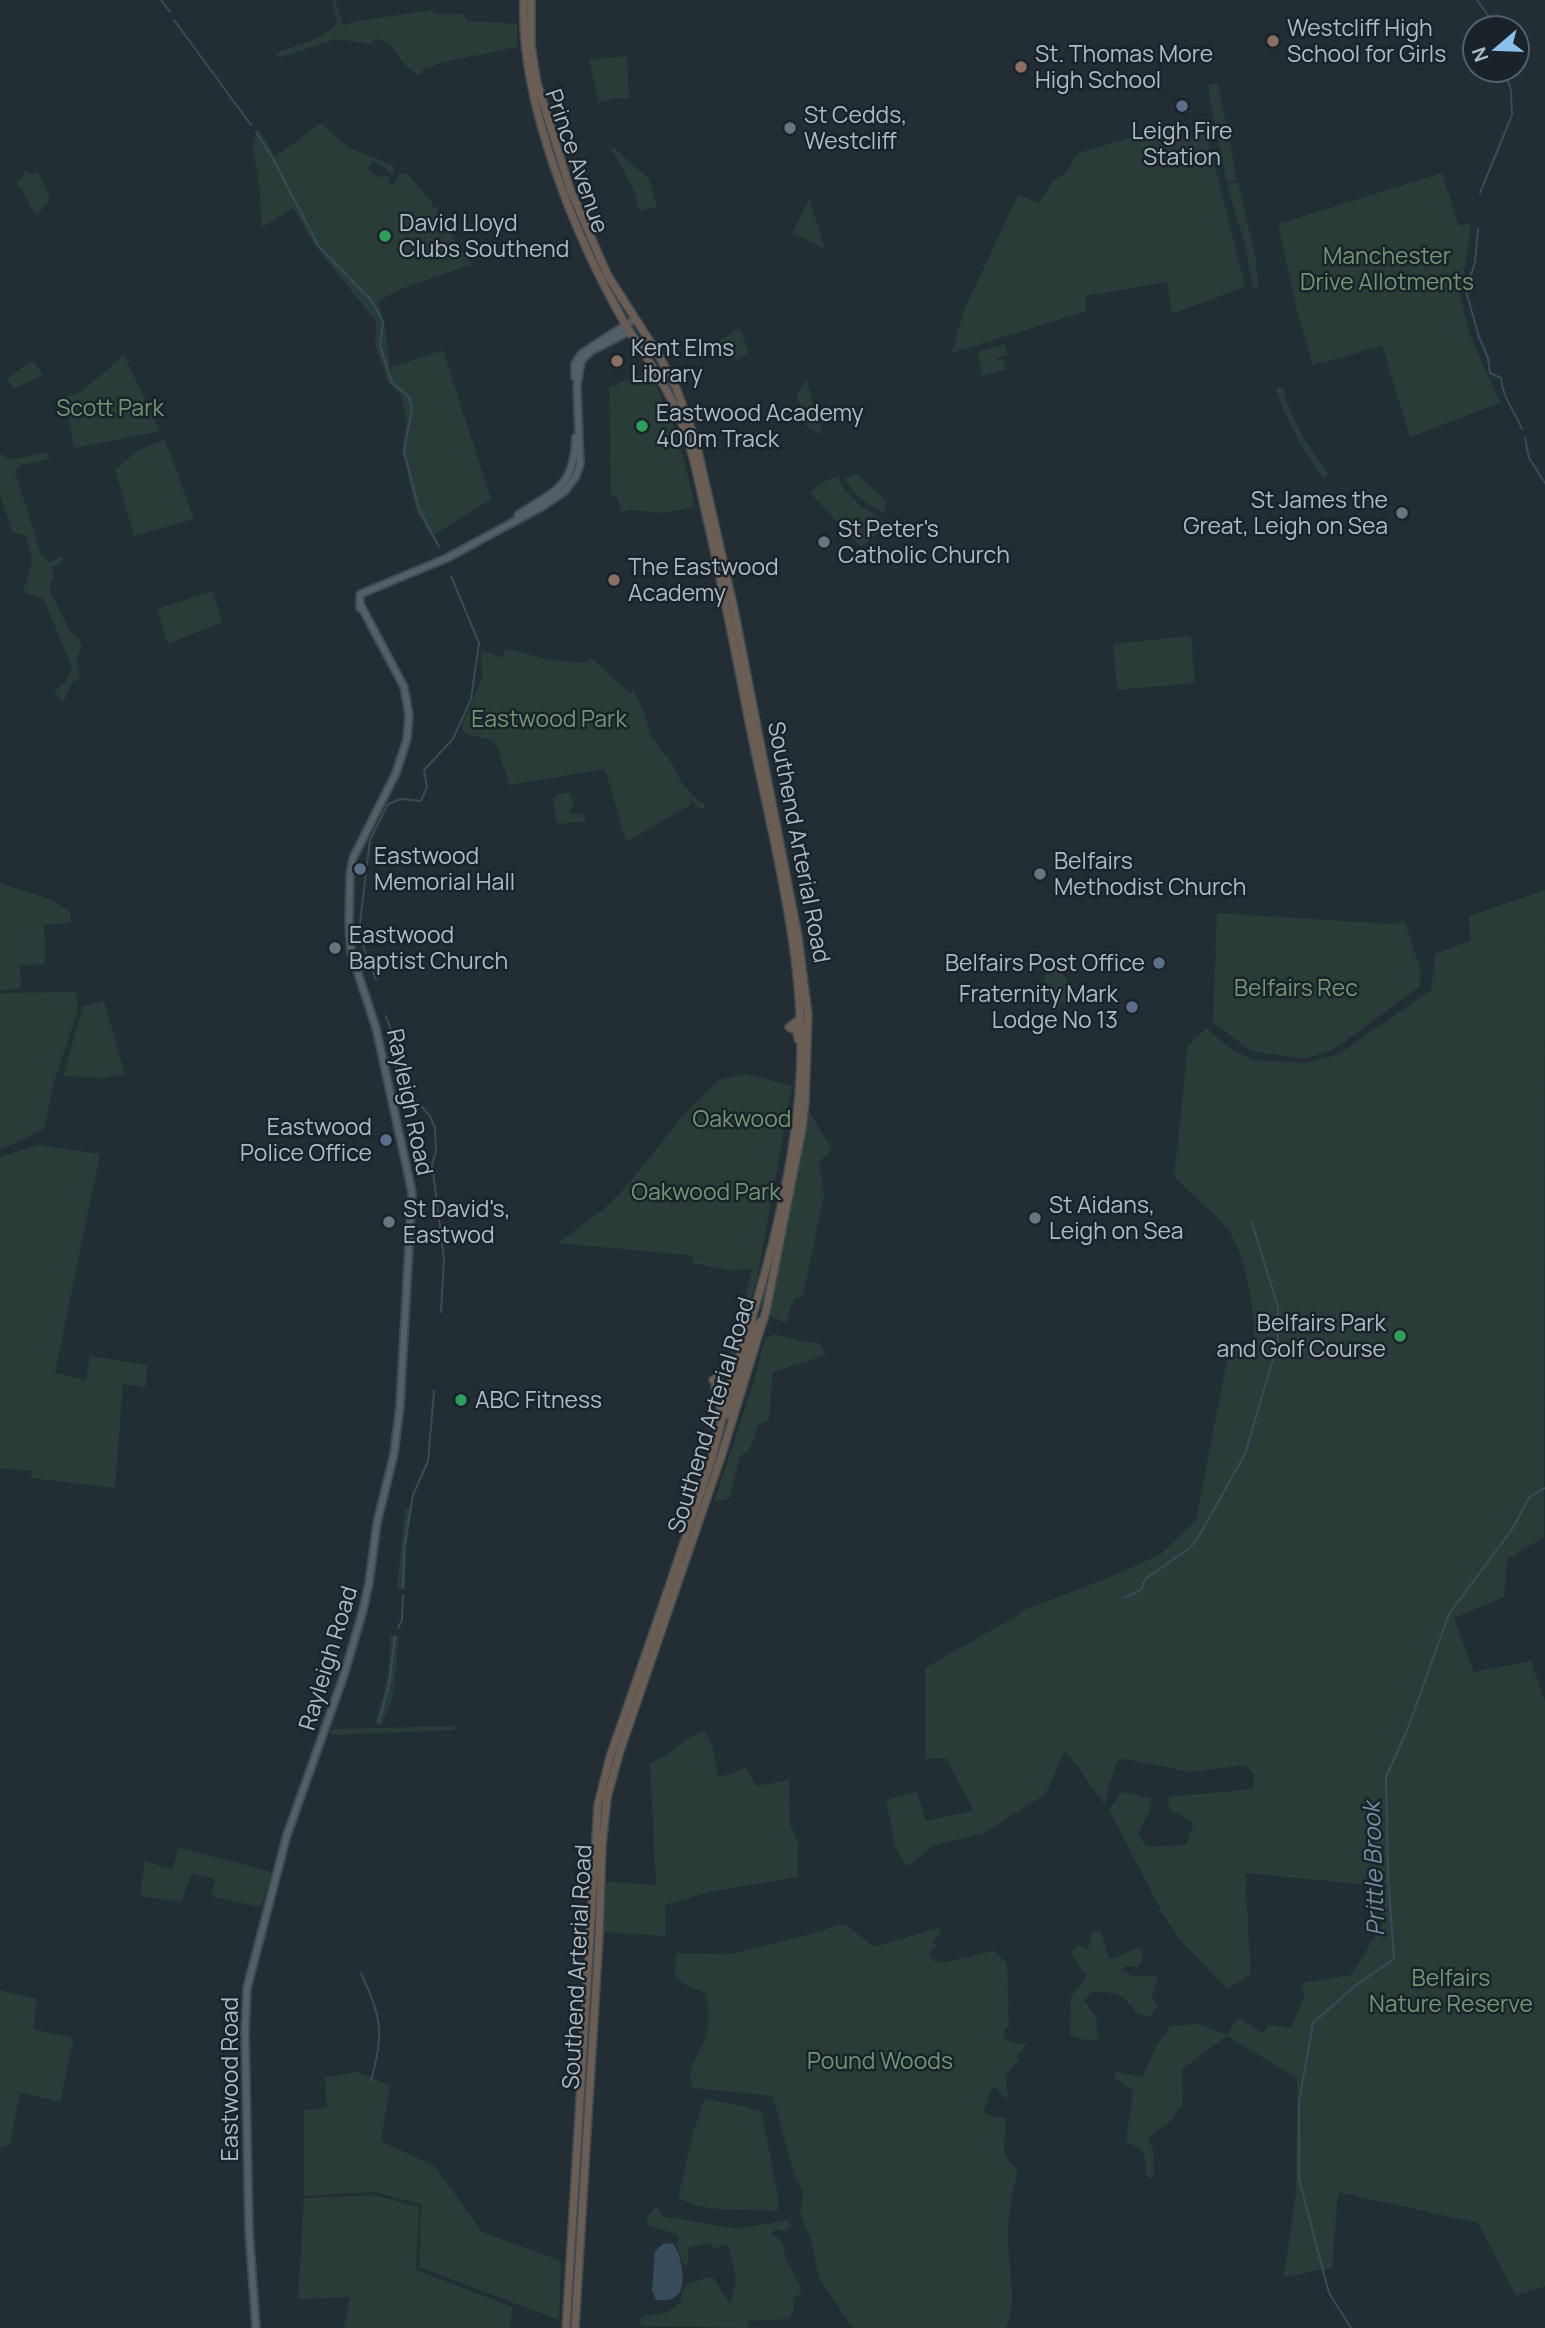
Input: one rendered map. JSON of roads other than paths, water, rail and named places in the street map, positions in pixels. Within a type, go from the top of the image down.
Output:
[{"type":"highway","name":"Prince Avenue","points":[[524,0],[525,47],[531,83],[550,151],[584,244],[627,326]]},
{"type":"highway","name":"Prince Avenue","points":[[531,0],[531,44],[544,106],[570,188],[627,326]]},
{"type":"highway","points":[[627,326],[632,326],[655,362],[659,374]]},
{"type":"highway","name":"Southend Arterial Road","points":[[575,2328],[599,1937],[598,1906],[607,1798],[619,1754],[764,1320],[802,1129],[808,1031],[807,993],[800,943],[747,691],[690,447],[659,374],[627,326]]},
{"type":"highway","name":"Southend Arterial Road","points":[[566,2328],[598,1805],[610,1757],[714,1451],[767,1263],[787,1173],[796,1119],[800,1068],[797,1033],[789,1027],[800,1018],[785,902],[732,597],[692,427],[670,374],[627,326]]},
{"type":"highway","points":[[796,944],[801,990],[799,1001]]},
{"type":"highway","points":[[714,1451],[718,1446],[757,1325],[764,1320]]},
{"type":"highway","points":[[735,1390],[755,1352]]},
{"type":"highway","points":[[721,1423],[719,1394],[714,1384],[740,1358]]},
{"type":"main road","points":[[577,386],[580,364],[585,356],[627,326]]},
{"type":"main road","points":[[577,386],[575,370],[579,355],[627,326]]},
{"type":"main road","name":"Rayleigh Road","points":[[286,1835],[340,1686],[361,1618],[377,1523],[394,1454],[400,1405],[412,1192],[376,1028],[349,939],[352,863],[396,773],[405,747],[409,704],[404,687],[360,604],[360,595],[441,561],[491,533],[558,489],[566,480],[574,460],[577,386]]},
{"type":"main road","name":"Eastwood Road","points":[[256,2328],[249,2230],[245,2010],[253,1961],[286,1835]]},
{"type":"water","points":[[673,2243],[682,2269],[681,2289],[675,2297],[656,2300],[652,2291],[655,2251],[663,2244]]},
{"type":"waterway","points":[[161,0],[170,12]]},
{"type":"waterway","name":"Prittle Brook","points":[[1477,0],[1487,14]]},
{"type":"waterway","points":[[174,20],[251,125]]},
{"type":"waterway","name":"Prittle Brook","points":[[1480,193],[1512,115],[1509,84]]},
{"type":"waterway","points":[[256,132],[319,247],[371,300],[383,322],[380,346],[392,383],[409,397],[412,408],[404,451],[419,509],[439,547]]},
{"type":"waterway","name":"Prittle Brook","points":[[1478,229],[1475,262],[1466,291],[1488,358],[1490,373],[1501,378],[1506,398],[1522,429]]},
{"type":"waterway","name":"Prittle Brook","points":[[1525,438],[1529,458],[1545,483]]},
{"type":"waterway","points":[[376,979],[364,949],[360,922],[370,840],[388,804],[401,799],[421,801],[427,787],[424,770],[453,739],[471,699],[479,643],[451,576]]},
{"type":"waterway","points":[[386,1016],[394,1039],[397,1078],[430,1116],[435,1128],[436,1151],[432,1164],[444,1258],[441,1312]]},
{"type":"waterway","points":[[1124,1598],[1141,1590],[1145,1579],[1190,1548],[1245,1454],[1278,1342],[1278,1307],[1252,1223]]},
{"type":"waterway","points":[[1310,1328],[1346,1328]]},
{"type":"waterway","points":[[404,1549],[413,1495],[428,1461],[434,1391]]},
{"type":"waterway","name":"Prittle Brook","points":[[1351,2328],[1329,2293],[1299,2179],[1299,2102],[1313,2023],[1356,1985],[1394,1959],[1388,1877],[1386,1777],[1408,1728],[1449,1614],[1513,1528],[1529,1497],[1545,1488]]},
{"type":"waterway","points":[[403,1588],[404,1551]]},
{"type":"waterway","points":[[398,1628],[402,1620],[403,1595]]},
{"type":"waterway","points":[[389,1686],[395,1636]]},
{"type":"waterway","points":[[379,1722],[388,1688]]},
{"type":"waterway","points":[[361,1973],[379,2026],[378,2050],[371,2081]]},
{"type":"place","name":"Westcliff High School for Girls","points":[[1273,41]]},
{"type":"place","name":"St. Thomas More High School","points":[[1021,67]]},
{"type":"place","name":"Leigh Fire Station","points":[[1182,106]]},
{"type":"place","name":"St Cedds, Westcliff","points":[[790,128]]},
{"type":"place","name":"David Lloyd Clubs Southend","points":[[385,236]]},
{"type":"place","name":"Kent Elms Library","points":[[617,361]]},
{"type":"place","name":"Eastwood Academy 400m Track","points":[[642,426]]},
{"type":"place","name":"St James the Great, Leigh on Sea","points":[[1402,513]]},
{"type":"place","name":"St Peter's Catholic Church","points":[[824,542]]},
{"type":"place","name":"The Eastwood Academy","points":[[614,580]]},
{"type":"place","name":"Eastwood Memorial Hall","points":[[360,869]]},
{"type":"place","name":"Belfairs Methodist Church","points":[[1040,874]]},
{"type":"place","name":"Eastwood Baptist Church","points":[[335,948]]},
{"type":"place","name":"Belfairs Post Office","points":[[1159,963]]},
{"type":"place","name":"Fraternity Mark Lodge No 13","points":[[1132,1007]]},
{"type":"place","name":"Eastwood Police Office","points":[[386,1140]]},
{"type":"place","name":"St Aidans, Leigh on Sea","points":[[1035,1218]]},
{"type":"place","name":"St David's, Eastwod","points":[[389,1222]]},
{"type":"place","name":"Belfairs Park and Golf Course","points":[[1400,1336]]},
{"type":"place","name":"ABC Fitness","points":[[461,1400]]},
{"type":"park label","name":"Manchester Drive Allotments","points":[[1387,269]]},
{"type":"park label","name":"Scott Park","points":[[110,408]]},
{"type":"park label","name":"Eastwood Park","points":[[549,719]]},
{"type":"park label","name":"Belfairs Rec","points":[[1296,988]]},
{"type":"park label","name":"Oakwood","points":[[742,1119]]},
{"type":"park label","name":"Oakwood Park","points":[[706,1192]]},
{"type":"park label","name":"Belfairs Nature Reserve","points":[[1451,1991]]},
{"type":"park label","name":"Pound Woods","points":[[880,2061]]}]
